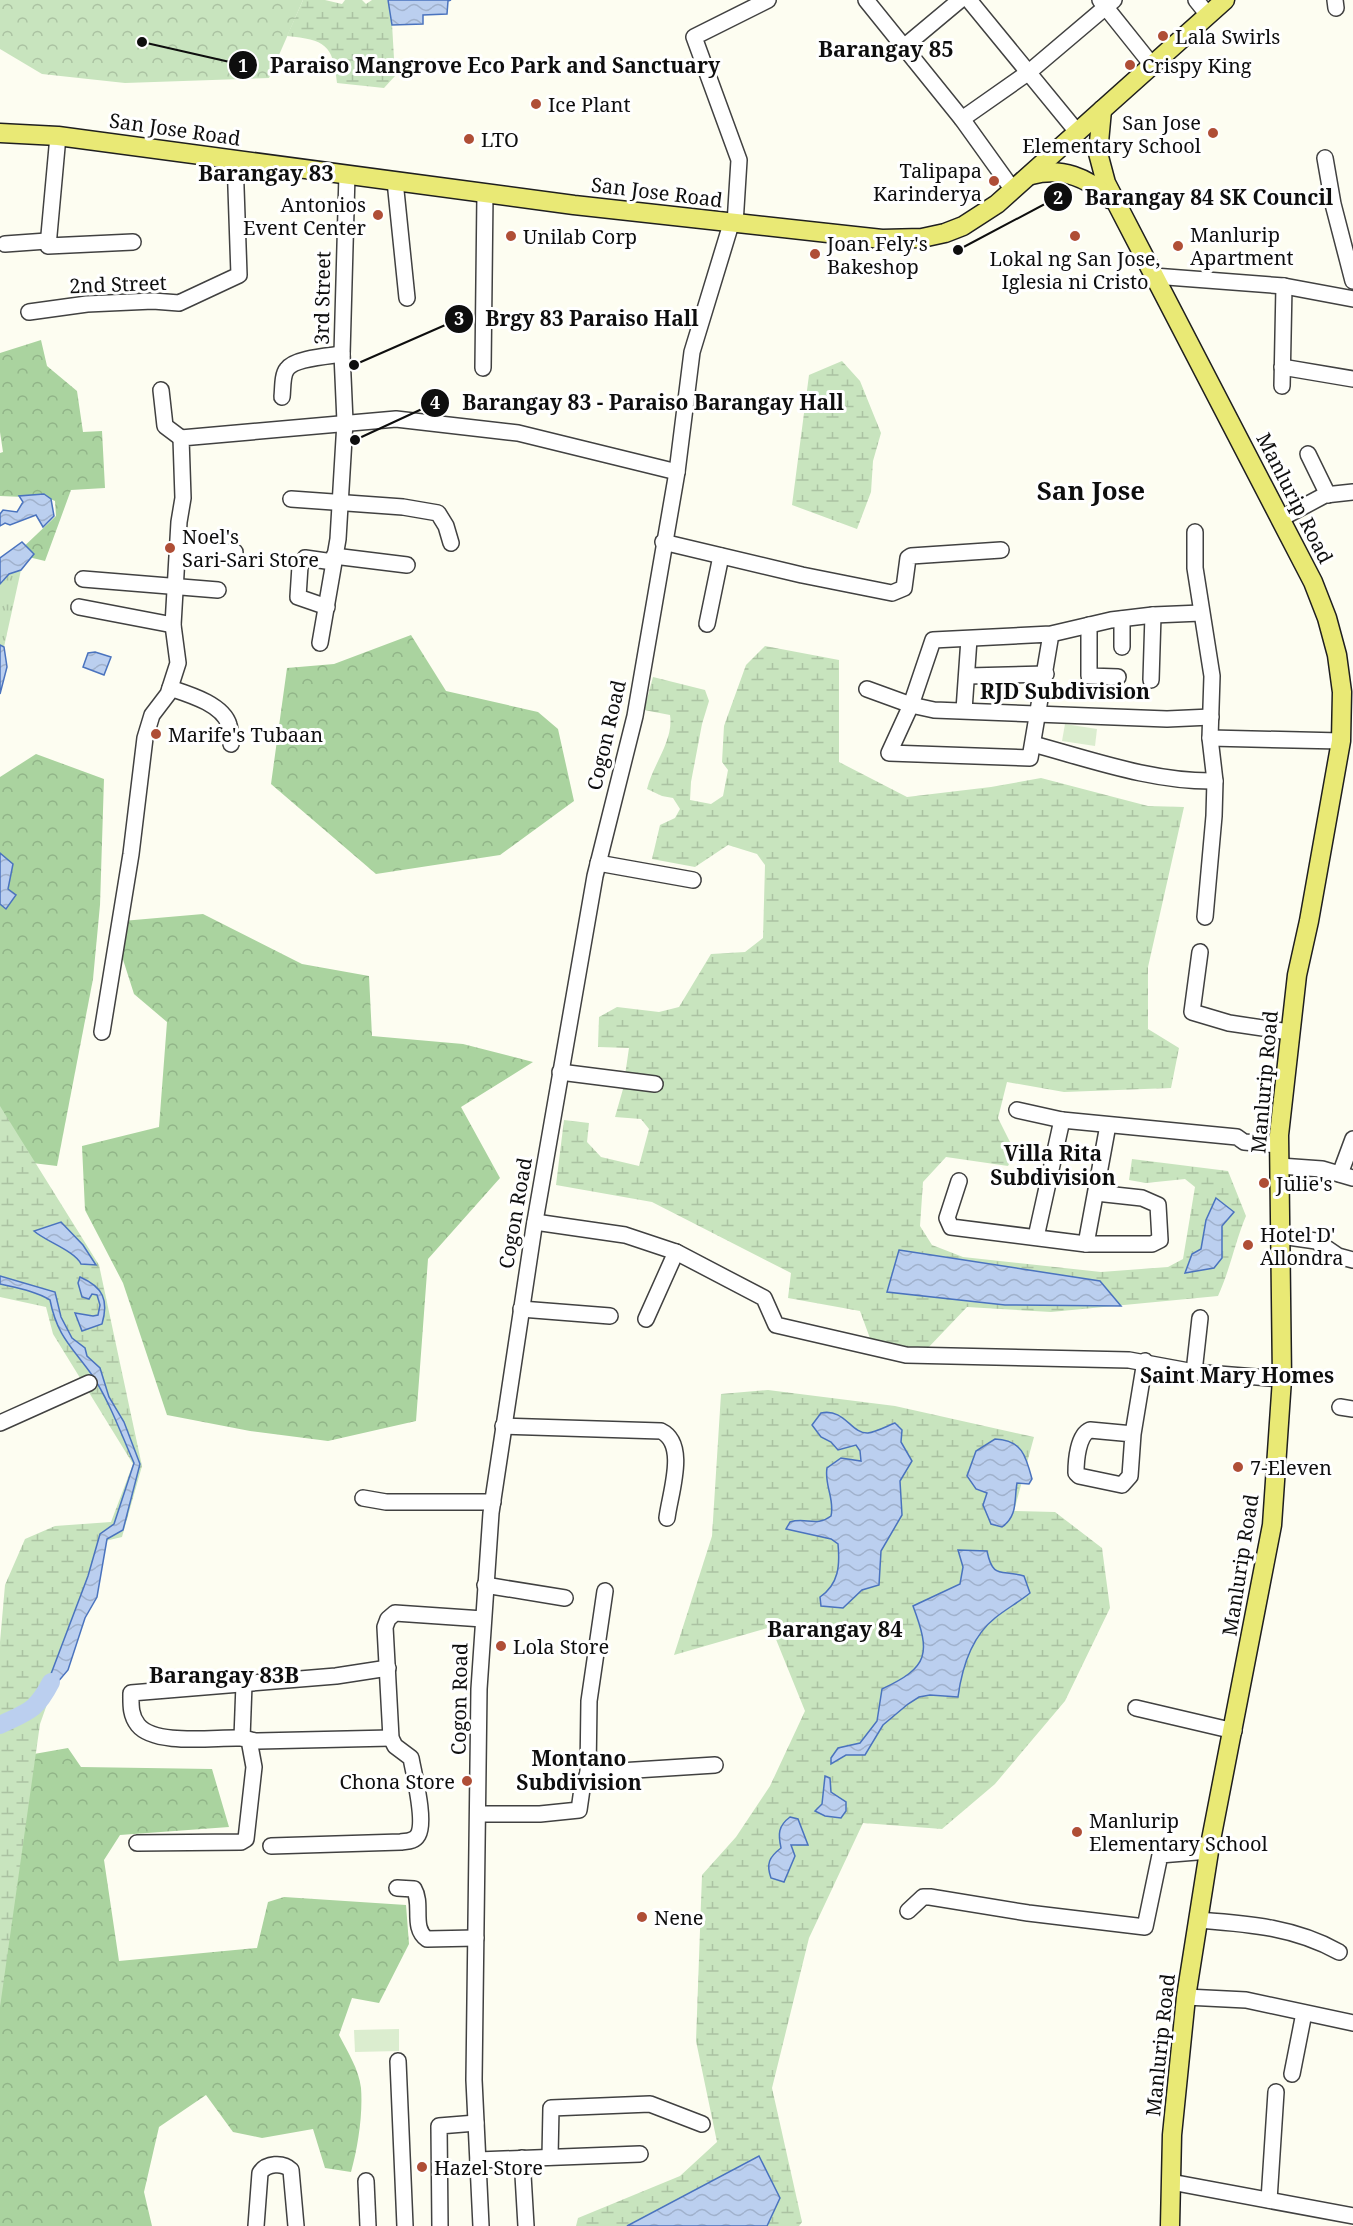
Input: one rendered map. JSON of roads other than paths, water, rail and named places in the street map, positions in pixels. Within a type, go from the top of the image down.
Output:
[{"type":"main road","name":"San Jose Road","points":[[0,133],[58,136],[485,194],[733,224],[882,239],[922,238],[963,226],[1013,190],[1225,0]]},
{"type":"main road","name":"Manlurip Road","points":[[1102,110],[1098,153],[1106,183],[1313,582],[1327,618],[1348,692],[1309,921],[1297,975],[1279,1140],[1282,1379],[1272,1525],[1209,1851],[1186,1997],[1172,2135],[1170,2226]]},
{"type":"main road","name":"Manlurip Road","points":[[1030,175],[1054,171],[1075,175],[1100,189],[1117,206]]},
{"type":"street","name":"Cogon Road","points":[[481,2226],[476,2123],[479,1689],[493,1502],[521,1309],[560,1072],[598,863],[635,716],[663,542],[677,472],[692,352],[733,224],[739,160],[694,39],[696,35],[768,0]]},
{"type":"street","points":[[866,0],[962,119],[1013,190]]},
{"type":"street","points":[[905,46],[960,0]]},
{"type":"street","points":[[969,0],[1078,133]]},
{"type":"street","points":[[1196,0],[1208,15]]},
{"type":"street","points":[[962,119],[1029,72],[1106,2],[1152,66]]},
{"type":"street","points":[[58,136],[47,241],[50,248],[133,242]]},
{"type":"street","points":[[1325,158],[1333,204],[1353,280]]},
{"type":"street","name":"2nd Street","points":[[29,312],[153,301],[179,303],[239,275],[235,159]]},
{"type":"street","name":"3rd Street","points":[[320,643],[334,559],[345,422],[342,354],[347,174]]},
{"type":"street","points":[[395,181],[407,298]]},
{"type":"street","points":[[483,368],[485,194]]},
{"type":"street","points":[[5,244],[47,241]]},
{"type":"street","points":[[1154,276],[1284,286],[1353,299]]},
{"type":"street","points":[[1282,386],[1284,286]]},
{"type":"street","points":[[282,397],[285,374],[291,365],[307,359],[342,354]]},
{"type":"street","points":[[1282,367],[1353,379]]},
{"type":"street","points":[[160,390],[165,426],[182,438],[396,418],[518,433],[677,472]]},
{"type":"street","points":[[102,1032],[131,854],[145,738],[153,715],[170,688],[178,663],[173,625],[177,551],[183,498],[182,438]]},
{"type":"street","points":[[1308,454],[1328,495]]},
{"type":"street","points":[[1280,519],[1328,495],[1353,492]]},
{"type":"street","points":[[291,499],[340,501],[438,513],[446,525],[451,543]]},
{"type":"street","points":[[1195,532],[1195,568],[1212,676],[1210,738],[1215,781],[1205,917]]},
{"type":"street","points":[[663,542],[892,593],[904,588],[909,556],[1001,550]]},
{"type":"street","points":[[177,551],[235,552]]},
{"type":"street","points":[[707,624],[721,556]]},
{"type":"street","points":[[327,607],[298,597],[300,566],[305,558],[407,565]]},
{"type":"street","points":[[83,579],[219,590]]},
{"type":"street","points":[[79,607],[173,625]]},
{"type":"street","points":[[1051,634],[1046,674],[1028,759],[889,753],[911,705],[931,643],[937,639],[1051,634],[1122,619],[1201,613]]},
{"type":"street","points":[[1151,680],[1153,615]]},
{"type":"street","points":[[1122,619],[1122,647]]},
{"type":"street","points":[[1089,625],[1089,676],[1118,677]]},
{"type":"street","points":[[964,710],[969,639]]},
{"type":"street","points":[[968,676],[1046,674]]},
{"type":"street","points":[[170,688],[202,700],[226,718],[231,744]]},
{"type":"street","points":[[867,689],[911,705],[934,710],[1167,719],[1211,717]]},
{"type":"street","points":[[1210,738],[1341,741]]},
{"type":"street","points":[[1033,744],[1149,775],[1189,781],[1215,781]]},
{"type":"street","points":[[598,863],[693,880]]},
{"type":"street","points":[[1200,952],[1192,1012],[1229,1023],[1289,1032]]},
{"type":"street","points":[[560,1072],[654,1084]]},
{"type":"street","points":[[1017,1110],[1062,1120],[1237,1137],[1244,1142],[1279,1140]]},
{"type":"street","points":[[1036,1237],[1062,1120]]},
{"type":"street","points":[[1086,1244],[1108,1125]]},
{"type":"street","points":[[1280,1166],[1322,1169],[1346,1176],[1353,1139]]},
{"type":"street","points":[[958,1180],[947,1218],[948,1224],[1086,1244],[1152,1244],[1160,1240],[1158,1205],[1142,1198],[1096,1193]]},
{"type":"street","points":[[535,1222],[625,1235],[676,1252],[757,1293],[767,1303],[776,1325],[906,1355],[1145,1361],[1194,1372],[1282,1379]]},
{"type":"street","points":[[1281,1236],[1317,1241],[1338,1256],[1353,1260]]},
{"type":"street","points":[[646,1319],[676,1252]]},
{"type":"street","points":[[521,1309],[610,1316]]},
{"type":"street","points":[[1194,1372],[1200,1318]]},
{"type":"street","points":[[1132,1434],[1090,1430],[1085,1432],[1081,1438],[1076,1473],[1079,1476],[1122,1485],[1127,1482],[1130,1476],[1132,1434],[1145,1361]]},
{"type":"street","points":[[0,1423],[89,1383]]},
{"type":"street","points":[[503,1426],[661,1431],[669,1435],[676,1447],[676,1457],[667,1518]]},
{"type":"street","points":[[363,1498],[386,1502],[493,1502]]},
{"type":"street","points":[[485,1586],[565,1598]]},
{"type":"street","points":[[478,1814],[540,1814],[579,1810],[582,1789],[588,1773],[589,1701],[605,1591]]},
{"type":"street","points":[[270,1846],[401,1842],[412,1841],[417,1837],[419,1804],[411,1758],[395,1746],[391,1738],[385,1627],[388,1619],[395,1613],[483,1619]]},
{"type":"street","points":[[388,1668],[243,1684],[131,1693],[131,1712],[137,1724],[145,1731],[193,1739],[391,1738]]},
{"type":"street","points":[[137,1843],[241,1842],[246,1839],[254,1767],[246,1739],[243,1684]]},
{"type":"street","points":[[1136,1708],[1234,1731]]},
{"type":"street","points":[[588,1773],[716,1765]]},
{"type":"street","points":[[908,1911],[916,1903],[930,1896],[1028,1913],[1145,1927],[1160,1855],[1209,1851]]},
{"type":"street","points":[[397,1888],[414,1889],[418,1895],[418,1927],[422,1935],[427,1938],[476,1938]]},
{"type":"street","points":[[1198,1920],[1263,1926],[1295,1932],[1316,1939],[1339,1952]]},
{"type":"street","points":[[1186,1997],[1246,2000],[1353,2023]]},
{"type":"street","points":[[1292,2074],[1304,2013]]},
{"type":"street","points":[[398,2061],[405,2226]]},
{"type":"street","points":[[1269,2200],[1276,2092]]},
{"type":"street","points":[[550,2157],[551,2108],[650,2104],[702,2124]]},
{"type":"street","points":[[440,2226],[439,2126],[476,2123]]},
{"type":"street","points":[[478,2160],[640,2154]]},
{"type":"street","points":[[522,2158],[526,2226]]},
{"type":"street","points":[[256,2226],[260,2173],[265,2167],[278,2165],[291,2170],[296,2226]]},
{"type":"street","points":[[366,2181],[368,2226]]},
{"type":"street","points":[[1171,2182],[1353,2216]]},
{"type":"water","points":[[388,0],[451,0],[448,1],[447,14],[423,15],[423,24],[392,25]]},
{"type":"water","points":[[44,494],[51,499],[54,516],[43,527],[36,515],[10,525],[5,523],[0,526],[0,514],[3,510],[17,512],[23,502],[19,496]]},
{"type":"water","points":[[22,542],[34,554],[21,570],[9,574],[0,584],[0,558]]},
{"type":"water","points":[[0,645],[4,647],[7,667],[0,694]]},
{"type":"water","points":[[95,652],[111,657],[104,675],[83,667],[88,653]]},
{"type":"water","points":[[0,853],[13,864],[8,889],[16,895],[6,909],[0,904]]},
{"type":"water","points":[[1216,1198],[1234,1212],[1222,1226],[1222,1258],[1214,1268],[1185,1273],[1192,1254],[1201,1249],[1206,1220]]},
{"type":"water","points":[[61,1222],[83,1245],[96,1265],[81,1264],[66,1250],[34,1231]]},
{"type":"water","points":[[899,1250],[1100,1281],[1121,1306],[1005,1305],[887,1292]]},
{"type":"water","points":[[0,1276],[55,1292],[61,1317],[72,1338],[85,1348],[87,1356],[100,1368],[109,1397],[124,1422],[140,1464],[123,1530],[107,1539],[97,1597],[85,1618],[68,1670],[40,1703],[88,1576],[100,1534],[114,1524],[134,1463],[98,1385],[61,1332],[50,1300],[32,1292],[0,1284]]},
{"type":"water","points":[[80,1277],[99,1290],[105,1308],[102,1324],[82,1331],[75,1313],[98,1315],[100,1305],[97,1295],[92,1294],[89,1299],[82,1297],[78,1283]]},
{"type":"water","points":[[821,1413],[836,1414],[857,1430],[868,1433],[895,1423],[902,1430],[901,1442],[912,1461],[900,1481],[902,1515],[881,1551],[879,1585],[862,1590],[843,1608],[821,1606],[820,1597],[835,1580],[839,1559],[838,1544],[831,1539],[786,1529],[790,1522],[821,1521],[831,1516],[832,1504],[826,1474],[827,1468],[841,1458],[861,1461],[860,1451],[856,1445],[838,1450],[831,1442],[821,1437],[812,1425]]},
{"type":"water","points":[[995,1439],[1011,1442],[1017,1446],[1025,1456],[1032,1479],[1029,1484],[1017,1483],[1013,1513],[1002,1527],[991,1524],[983,1505],[987,1493],[976,1489],[967,1476],[976,1451]]},
{"type":"water","points":[[958,1550],[987,1551],[995,1570],[1024,1576],[1030,1593],[995,1618],[980,1634],[965,1664],[958,1697],[930,1695],[919,1697],[883,1725],[865,1755],[846,1755],[831,1764],[831,1758],[838,1748],[860,1743],[877,1721],[882,1689],[909,1674],[917,1666],[922,1657],[923,1648],[919,1622],[913,1606],[960,1584],[963,1567]]},
{"type":"water","points":[[825,1776],[830,1778],[831,1792],[846,1802],[846,1811],[841,1818],[825,1816],[815,1811],[822,1804]]},
{"type":"water","points":[[790,1817],[798,1819],[808,1845],[791,1845],[795,1856],[784,1882],[771,1878],[769,1865],[771,1858],[781,1848],[780,1831]]},
{"type":"water","points":[[759,2156],[780,2198],[767,2226],[627,2226]]},
{"type":"waterway","points":[[0,1725],[36,1705],[51,1682]]},
{"type":"place","name":"Lala Swirls","points":[[1163,36]]},
{"type":"place","name":"Paraiso Mangrove Eco Park and Sanctuary","points":[[142,42]]},
{"type":"place","name":"Crispy King","points":[[1130,65]]},
{"type":"place","name":"Ice Plant","points":[[536,104]]},
{"type":"place","name":"San Jose Elementary School","points":[[1213,133]]},
{"type":"place","name":"LTO","points":[[469,139]]},
{"type":"place","name":"Talipapa Karinderya","points":[[994,181]]},
{"type":"place","name":"Antonios Event Center","points":[[378,215]]},
{"type":"place","name":"Unilab Corp","points":[[511,236]]},
{"type":"place","name":"Lokal ng San Jose, Iglesia ni Cristo","points":[[1075,236]]},
{"type":"place","name":"Manlurip Apartment","points":[[1178,246]]},
{"type":"place","name":"Barangay 84 SK Council","points":[[958,250]]},
{"type":"place","name":"Joan Fely's Bakeshop","points":[[815,254]]},
{"type":"place","name":"Brgy 83 Paraiso Hall","points":[[354,365]]},
{"type":"place","name":"Barangay 83 - Paraiso Barangay Hall","points":[[355,440]]},
{"type":"place","name":"Noel's Sari-Sari Store","points":[[170,548]]},
{"type":"place","name":"Marife's Tubaan","points":[[156,734]]},
{"type":"place","name":"Julie's","points":[[1264,1183]]},
{"type":"place","name":"Hotel D' Allondra","points":[[1248,1245]]},
{"type":"place","name":"7-Eleven","points":[[1238,1467]]},
{"type":"place","name":"Lola Store","points":[[501,1646]]},
{"type":"place","name":"Chona Store","points":[[467,1781]]},
{"type":"place","name":"Manlurip Elementary School","points":[[1077,1832]]},
{"type":"place","name":"Nene","points":[[642,1917]]},
{"type":"place","name":"Hazel Store","points":[[422,2167]]},
{"type":"district","name":"Barangay 85","points":[[886,48]]},
{"type":"district","name":"Barangay 83","points":[[266,172]]},
{"type":"district","name":"San Jose","points":[[1091,490]]},
{"type":"district","name":"RJD Subdivision","points":[[1065,691]]},
{"type":"district","name":"Villa Rita Subdivision","points":[[1053,1165]]},
{"type":"district","name":"Saint Mary Homes","points":[[1237,1375]]},
{"type":"district","name":"Barangay 84","points":[[835,1628]]},
{"type":"district","name":"Barangay 83B","points":[[224,1674]]},
{"type":"district","name":"Montano Subdivision","points":[[579,1770]]}]
